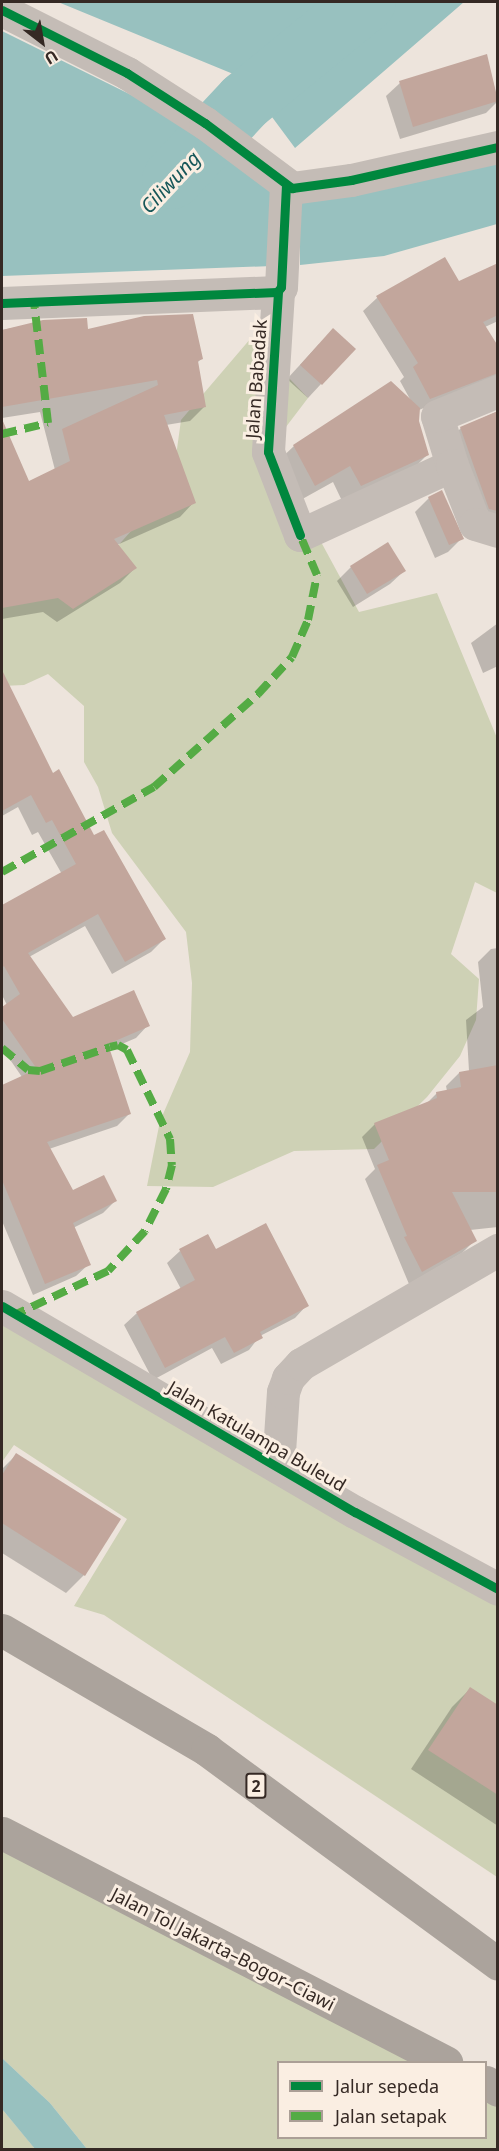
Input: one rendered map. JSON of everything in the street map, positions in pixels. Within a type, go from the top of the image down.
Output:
[{"type":"highway","name":"2","points":[[2,1630],[207,1750],[498,1964]]},
{"type":"highway","name":"Jalan Tol Jakarta–Bogor–Ciawi","points":[[2,1833],[444,2061]]},
{"type":"street","points":[[2,10],[127,73],[205,123],[284,190],[306,189],[351,180],[498,147]]},
{"type":"street","name":"Jalan Babadak","points":[[284,190],[268,452],[300,535],[452,465]]},
{"type":"street","points":[[2,303],[280,281]]},
{"type":"street","points":[[498,392],[437,416],[452,465],[476,524],[498,531]]},
{"type":"street","points":[[278,1467],[281,1409],[288,1378],[330,1344],[498,1250]]},
{"type":"street","name":"Jalan Katulampa Buleud","points":[[2,1306],[278,1467],[498,1589]]},
{"type":"green space","points":[[251,338],[308,398],[276,440],[295,494],[359,612],[437,593],[497,738],[497,893],[475,882],[451,954],[479,979],[476,1020],[460,1056],[427,1097],[374,1149],[294,1151],[213,1187],[147,1186],[160,1121],[190,1052],[192,983],[186,932],[112,833],[98,787],[84,762],[84,706],[48,674],[24,685],[2,686],[2,581],[91,576],[172,485],[181,420]]},
{"type":"green space","points":[[2,1306],[497,1589],[497,1877],[104,1615],[74,1606],[127,1519],[14,1445],[2,1462]]},
{"type":"green space","points":[[2,1833],[444,2061],[277,2061],[277,2139],[487,2139],[487,2083],[497,2090],[497,2149],[87,2149],[50,2103],[2,2058]]},
{"type":"green space","points":[[2,2109],[27,2139],[35,2149],[2,2149]]},
{"type":"water","points":[[58,2],[464,2],[295,148],[243,78]]},
{"type":"water","points":[[2,31],[202,130],[276,179],[272,266],[2,276]]},
{"type":"water","points":[[497,152],[497,224],[384,256],[300,265],[300,197]]},
{"type":"water","points":[[2,2058],[50,2103],[87,2149],[35,2149],[2,2109]]},
{"type":"building","points":[[487,54],[498,101],[413,127],[399,81]]},
{"type":"building","points":[[445,257],[459,281],[498,263],[498,315],[483,322],[498,346],[498,373],[430,399],[413,367],[418,363],[376,296]]},
{"type":"building","points":[[193,314],[203,359],[198,361],[206,407],[164,415],[196,503],[114,539],[137,568],[73,609],[58,598],[2,608],[2,419],[29,481],[70,461],[62,429],[158,385],[157,380],[2,407],[2,330],[43,320],[87,318],[88,329],[144,316]]},
{"type":"building","points":[[333,328],[356,349],[322,385],[300,365]]},
{"type":"building","points":[[391,381],[420,408],[419,421],[429,455],[361,486],[350,466],[315,486],[293,445]]},
{"type":"building","points":[[498,411],[498,511],[489,509],[460,427]]},
{"type":"building","points":[[442,490],[464,539],[449,545],[428,497]]},
{"type":"building","points":[[388,542],[406,571],[367,594],[350,566]]},
{"type":"building","points":[[2,670],[53,773],[59,769],[94,835],[104,830],[166,939],[125,962],[98,914],[28,953],[73,1017],[134,990],[150,1026],[108,1044],[131,1114],[47,1142],[73,1190],[104,1175],[117,1201],[73,1223],[91,1265],[45,1284],[2,1180],[2,1085],[37,1069],[2,1019],[2,1007],[20,994],[4,966],[2,968],[2,905],[76,864],[52,820],[46,823],[31,795],[2,811]]},
{"type":"building","points":[[498,1065],[498,1192],[452,1192],[477,1241],[422,1272],[404,1237],[407,1236],[377,1165],[389,1160],[374,1123],[437,1098],[436,1092],[461,1087],[459,1072]]},
{"type":"building","points":[[266,1223],[309,1306],[260,1332],[263,1338],[234,1353],[225,1337],[165,1368],[136,1312],[195,1280],[179,1249],[208,1234],[216,1249]]},
{"type":"building","points":[[16,1453],[121,1519],[85,1576],[2,1523],[2,1475]]},
{"type":"building","points":[[470,1687],[498,1705],[498,1795],[428,1750]]},
{"type":"waterway","name":"Ciliwung","points":[[172,179],[245,101],[366,2]]},
{"type":"marked path","points":[[2,434],[48,423],[34,302]]},
{"type":"marked path","points":[[2,872],[154,787],[258,694],[292,657],[308,620],[317,575],[300,535]]},
{"type":"marked path","points":[[2,1048],[28,1070],[40,1071],[118,1045],[127,1050],[170,1139],[172,1165],[166,1189],[145,1231],[108,1271],[16,1314]]},
{"type":"cycle path","points":[[2,10],[127,73],[205,123],[292,188],[351,180],[498,147]]},
{"type":"cycle path","points":[[2,303],[277,292],[281,287],[286,186]]},
{"type":"cycle path","points":[[278,292],[268,452],[300,535]]},
{"type":"cycle path","points":[[2,1306],[355,1512],[498,1589]]}]
